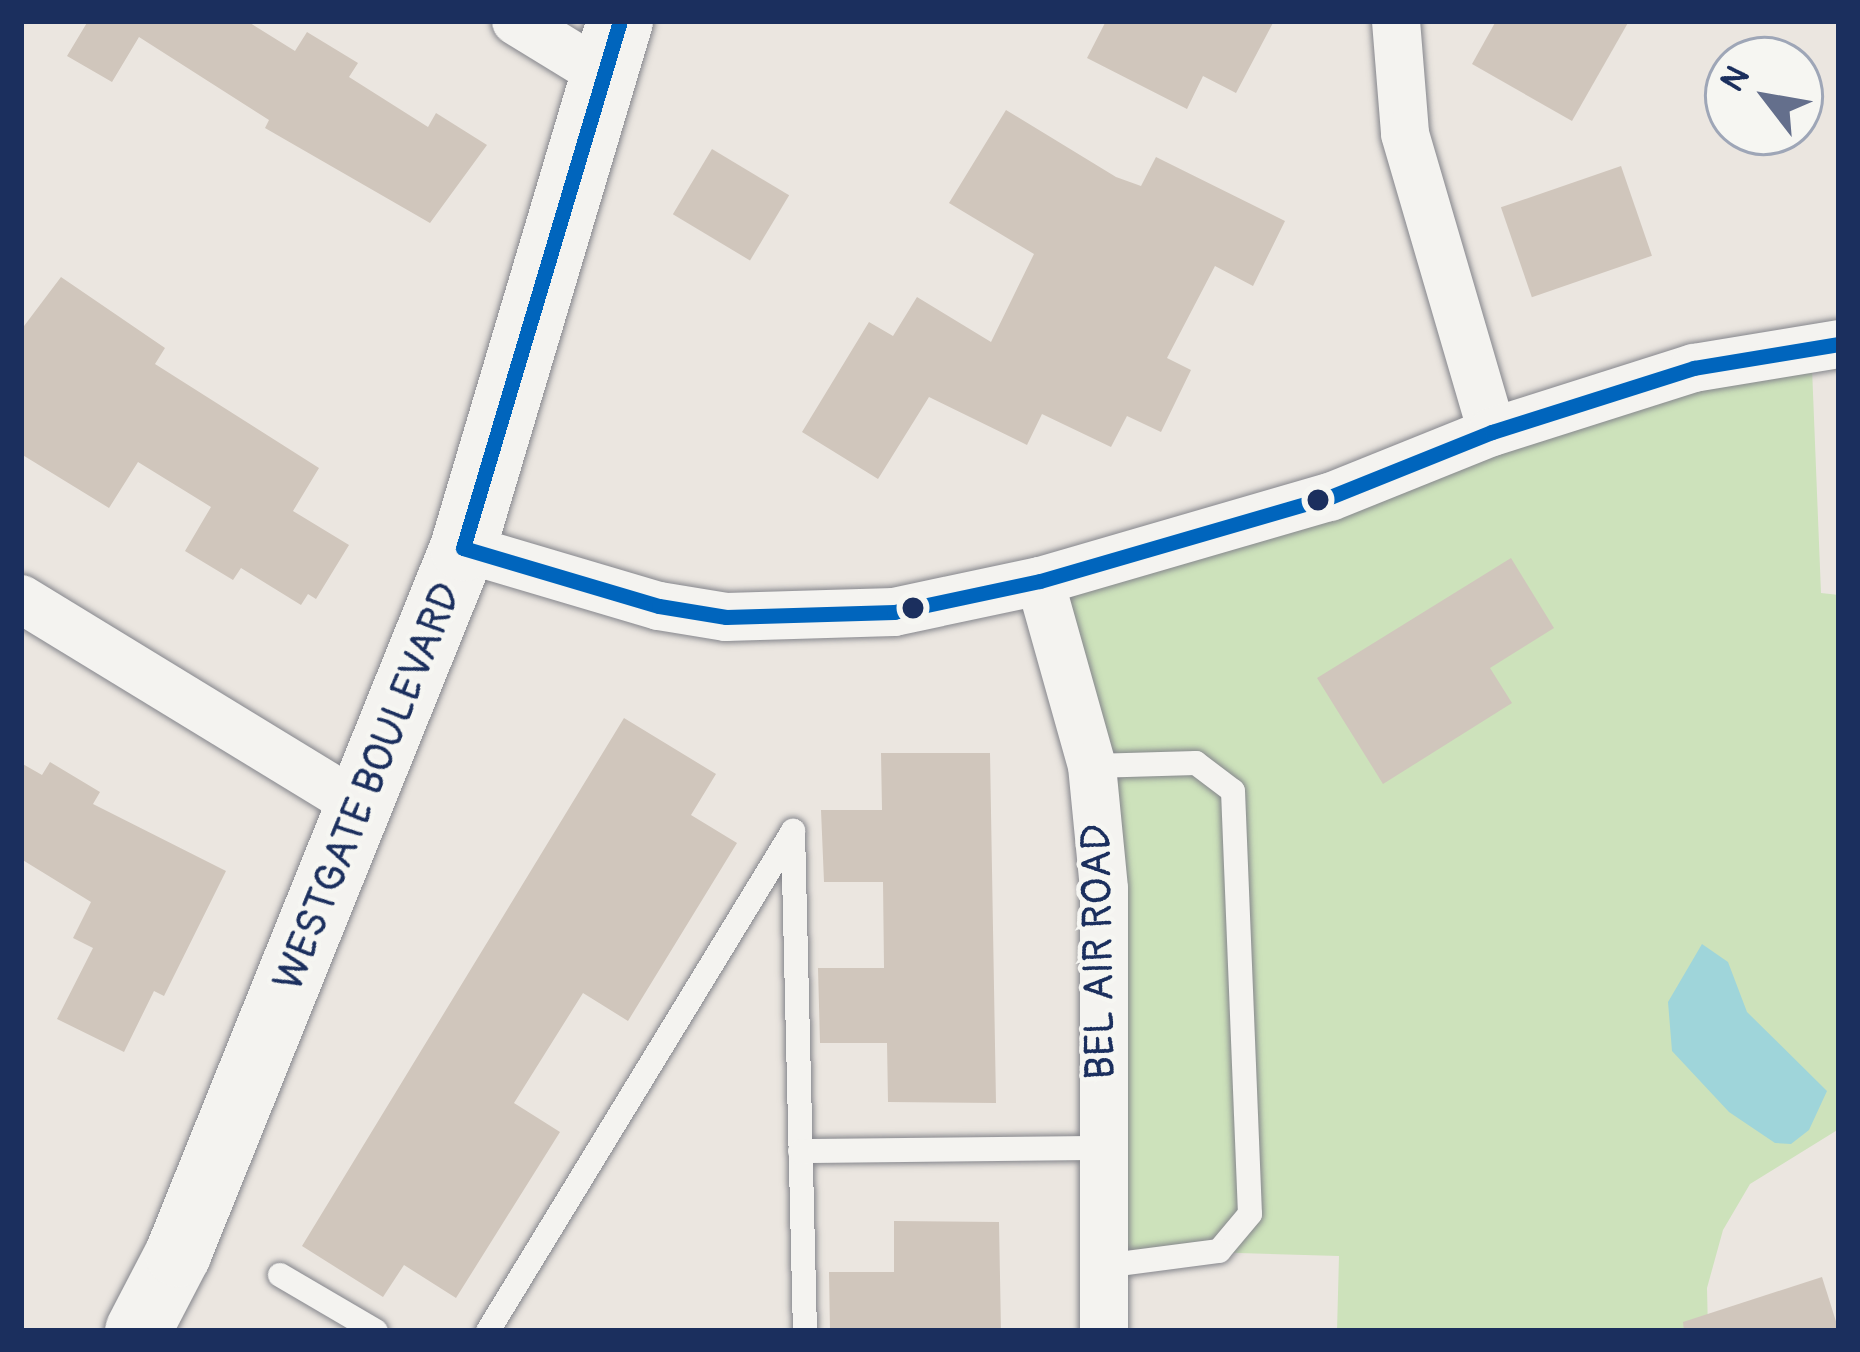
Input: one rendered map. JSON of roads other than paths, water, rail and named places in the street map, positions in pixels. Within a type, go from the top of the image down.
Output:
[{"type":"street","points":[[515,21],[612,48]]},
{"type":"street","points":[[1396,21],[1405,134],[1492,432]]},
{"type":"street","name":"WESTGATE BOULEVARD","points":[[138,1331],[178,1254],[463,548],[612,48]]},
{"type":"street","points":[[463,548],[659,606],[725,617],[894,612],[1040,580],[1330,497],[1492,432],[1694,368],[1839,344]]},
{"type":"street","name":"BEL AIR ROAD","points":[[1040,580],[1092,766],[1104,890],[1104,1331]]},
{"type":"street","points":[[21,599],[362,807]]},
{"type":"lane","points":[[1092,766],[1196,763],[1234,790],[1250,1214],[1219,1251],[1104,1266]]},
{"type":"lane","points":[[488,1331],[793,831],[805,1331]]},
{"type":"lane","points":[[800,1151],[1103,1148]]},
{"type":"lane","points":[[280,1275],[376,1331]]},
{"type":"water","points":[[1702,944],[1728,962],[1747,1012],[1827,1091],[1809,1130],[1791,1144],[1775,1143],[1729,1112],[1672,1051],[1668,1002]]}]
